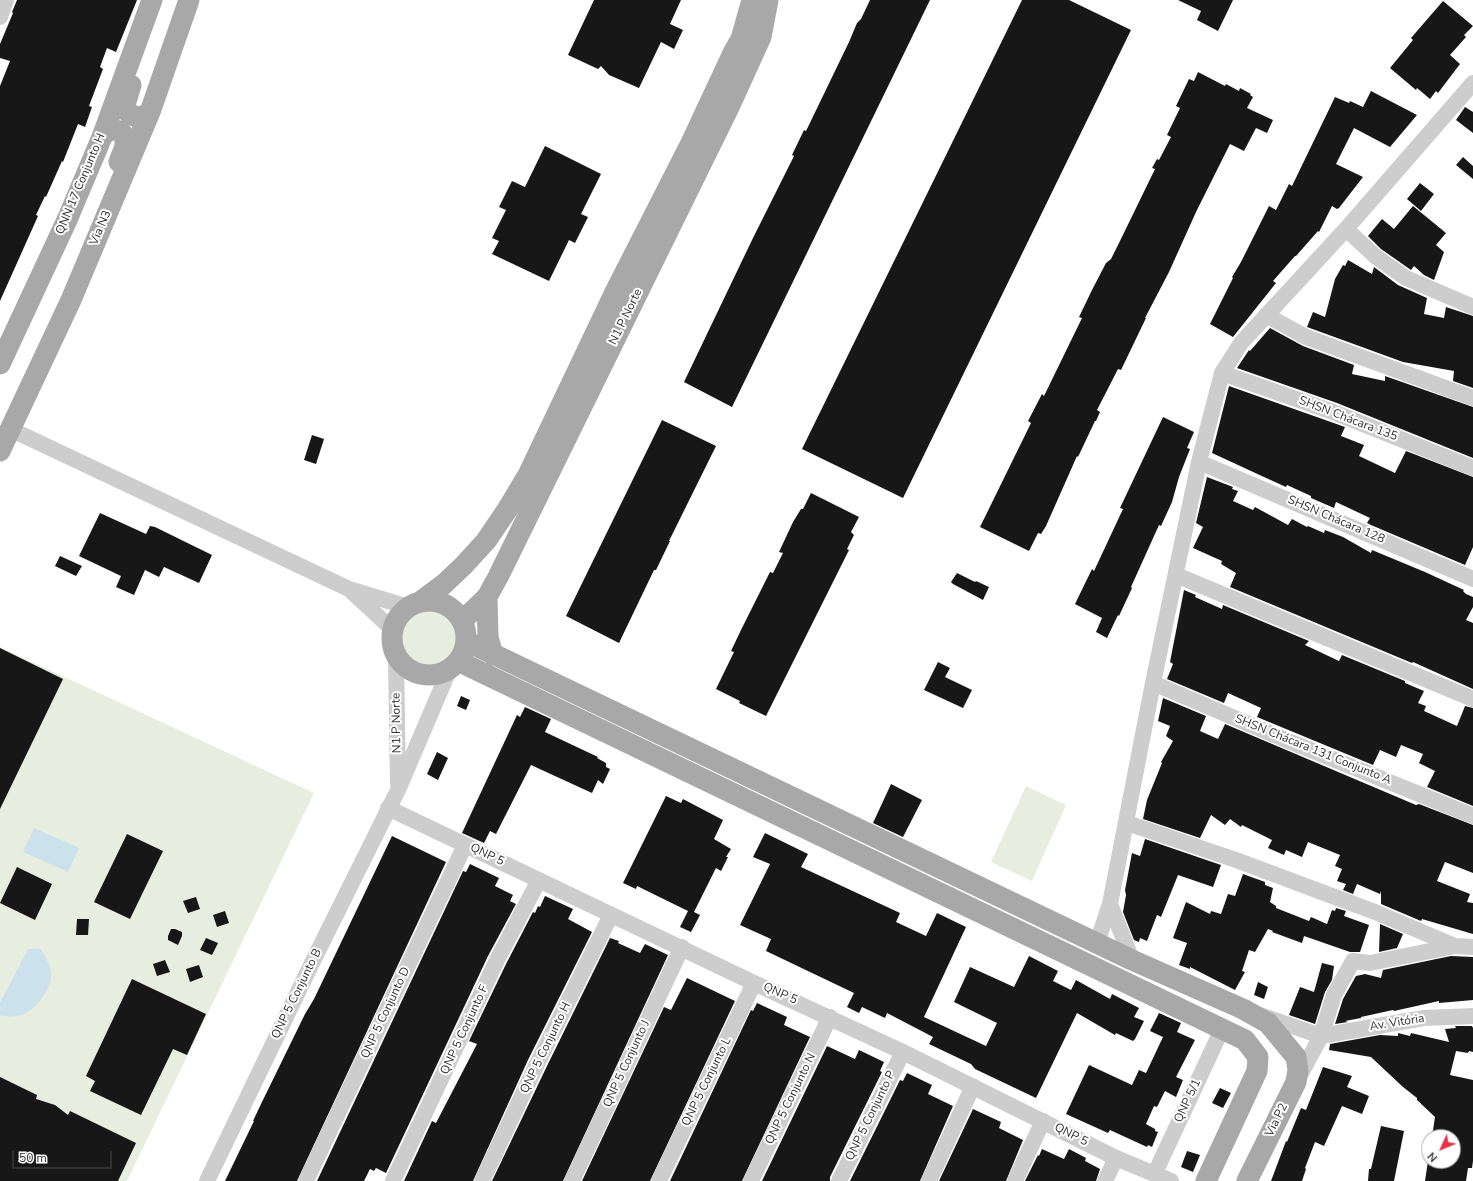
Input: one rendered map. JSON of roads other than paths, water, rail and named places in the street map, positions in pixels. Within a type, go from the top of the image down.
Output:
[{"type":"main road","name":"QNN 17 Conjunto H","points":[[0,364],[67,220],[102,137],[152,0]]},
{"type":"main road","points":[[150,112],[142,117],[132,116],[126,109],[126,100],[163,0]]},
{"type":"main road","name":"Via N3","points":[[0,451],[71,300],[150,112],[189,0]]},
{"type":"main road","name":"N1 P Norte","points":[[414,605],[449,580],[486,541],[528,475],[615,292],[741,39],[752,0]]},
{"type":"main road","name":"N1 P Norte","points":[[464,631],[486,597],[505,562],[726,116],[761,37],[768,0]]},
{"type":"main road","points":[[71,300],[91,236],[125,144],[124,136],[119,131],[111,130],[102,137]]},
{"type":"main road","points":[[486,597],[488,637],[493,655]]},
{"type":"main road","points":[[464,631],[462,655],[454,665],[439,674],[427,675],[415,672],[404,666],[396,656],[392,639],[393,630],[398,617],[414,605],[432,601],[444,604],[455,612],[464,631],[493,655],[1132,960],[1243,1009]]},
{"type":"main road","points":[[454,665],[1245,1040],[1258,1057],[1257,1071],[1206,1181]]},
{"type":"main road","name":"Via P2","points":[[1243,1009],[1268,1023],[1296,1057],[1298,1070],[1296,1082],[1247,1181]]},
{"type":"street","points":[[0,17],[6,0]]},
{"type":"street","points":[[1097,943],[1110,904],[1153,683],[1199,462],[1222,373],[1241,343],[1346,229],[1473,83]]},
{"type":"street","points":[[1346,229],[1374,256],[1406,278],[1473,306]]},
{"type":"street","points":[[1266,315],[1306,337],[1473,398]]},
{"type":"street","name":"SHSN Chácara 135","points":[[1222,373],[1333,412],[1473,468]]},
{"type":"street","points":[[10,429],[350,589],[414,605]]},
{"type":"street","name":"SHSN Chácara 128","points":[[1199,462],[1473,579]]},
{"type":"street","points":[[1176,575],[1473,700]]},
{"type":"street","points":[[350,589],[393,630]]},
{"type":"street","name":"N1 P Norte","points":[[396,656],[398,790]]},
{"type":"street","name":"N1 P Norte","points":[[388,808],[398,790],[454,665]]},
{"type":"street","name":"SHSN Chácara 131 Conjunto A","points":[[1153,683],[1286,740],[1473,816]]},
{"type":"street","name":"QNP 5","points":[[388,808],[611,915],[682,947],[754,983],[830,1017],[973,1086],[1116,1158],[1155,1173],[1171,1181]]},
{"type":"street","name":"QNP 5 Conjunto B","points":[[207,1181],[388,808]]},
{"type":"street","points":[[1126,823],[1236,860],[1375,912],[1455,946]]},
{"type":"street","name":"QNP 5 Conjunto D","points":[[306,1181],[465,845]]},
{"type":"street","name":"QNP 5 Conjunto F","points":[[393,1181],[497,960],[539,880]]},
{"type":"street","points":[[1110,904],[1132,960]]},
{"type":"street","name":"QNP 5 Conjunto H","points":[[482,1181],[537,1064],[611,915]]},
{"type":"street","points":[[1296,1082],[1321,1036],[1334,995],[1353,962],[1370,963],[1455,946],[1473,946]]},
{"type":"street","name":"QNP 5 Conjunto J","points":[[572,1181],[682,947]]},
{"type":"street","name":"QNP 5 Conjunto L","points":[[659,1181],[754,983]]},
{"type":"street","points":[[1243,1009],[1321,1036]]},
{"type":"street","name":"Av. Vitória","points":[[1321,1036],[1424,1018],[1473,1016]]},
{"type":"street","name":"QNP 5 Conjunto N","points":[[751,1181],[830,1017]]},
{"type":"street","name":"QNP 5/1","points":[[1155,1173],[1222,1030]]},
{"type":"street","name":"QNP 5 Conjunto P","points":[[839,1181],[902,1052]]},
{"type":"street","points":[[928,1181],[973,1086]]},
{"type":"street","points":[[1015,1181],[1043,1121]]},
{"type":"street","points":[[1105,1181],[1116,1158]]},
{"type":"water","points":[[34,828],[79,848],[68,872],[23,852]]},
{"type":"water","points":[[28,949],[41,949],[50,967],[51,980],[40,1001],[31,1010],[14,1016],[0,1015],[0,1003]]}]
